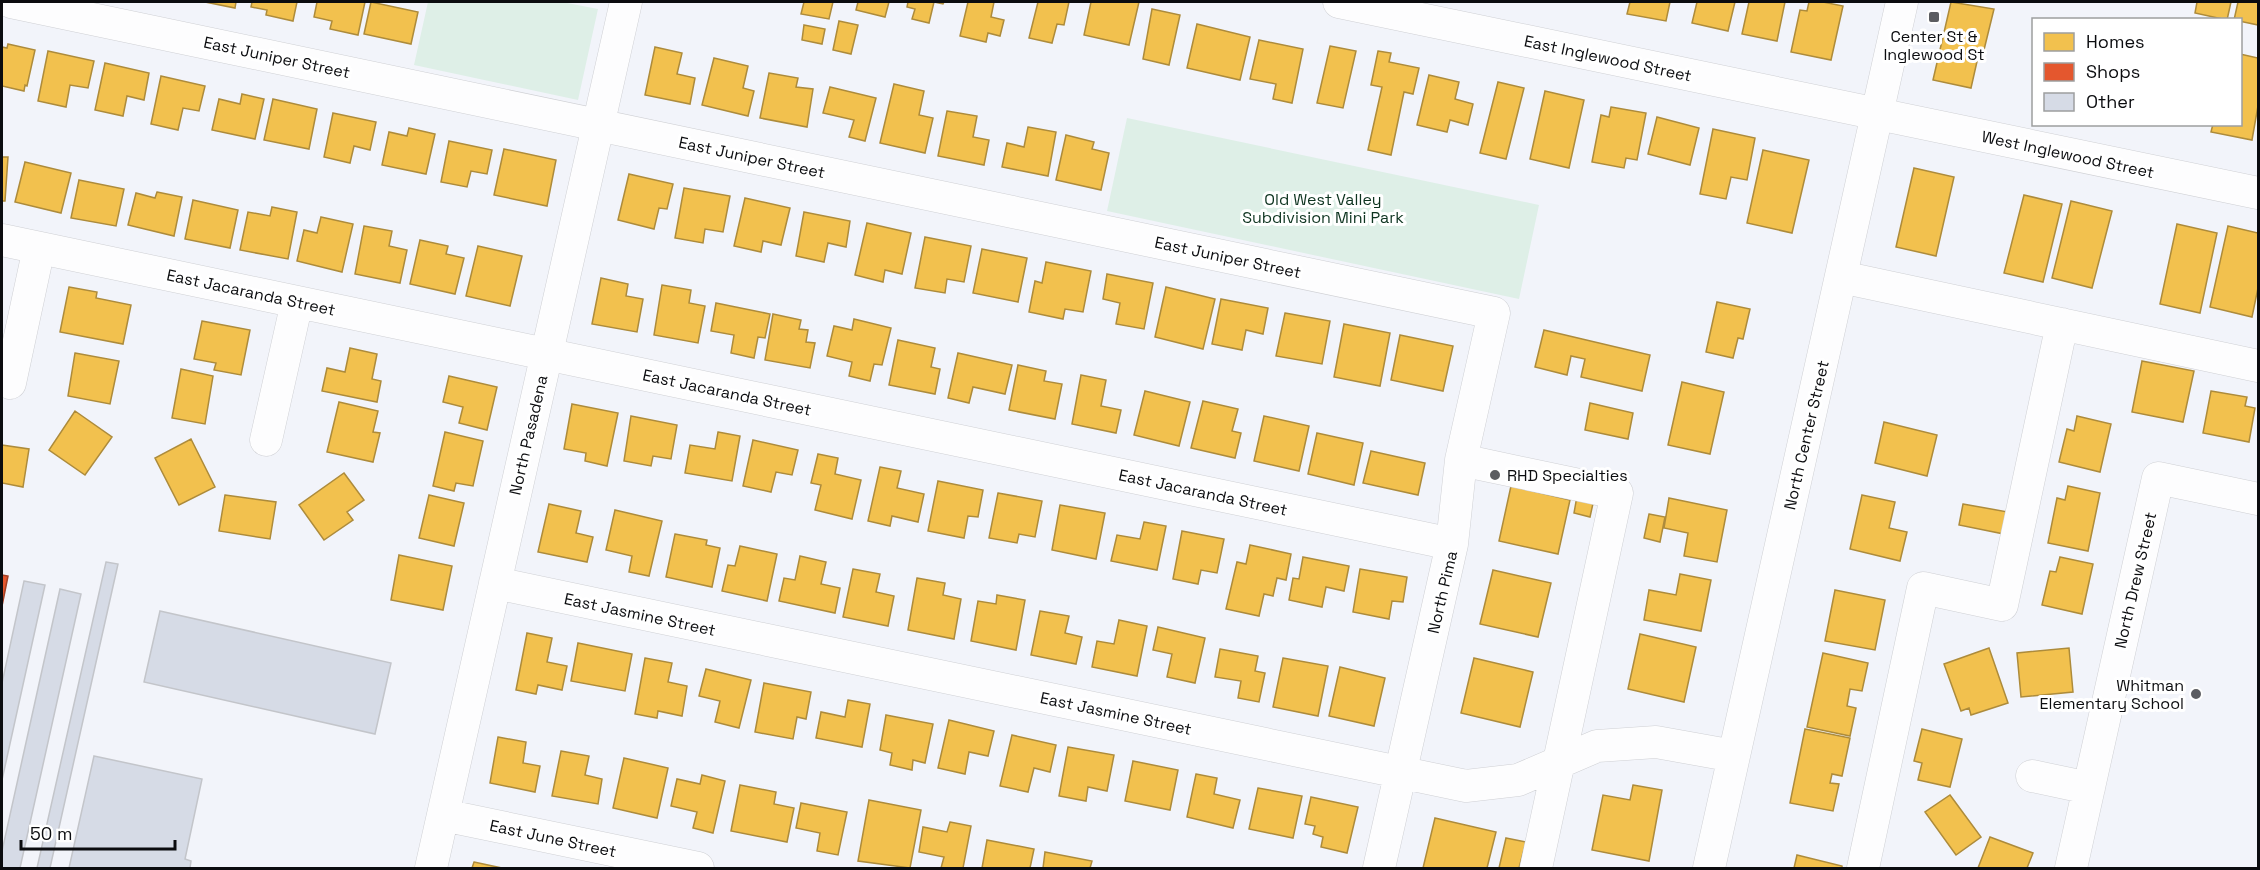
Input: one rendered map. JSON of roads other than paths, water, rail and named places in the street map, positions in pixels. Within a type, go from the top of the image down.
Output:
[{"type":"street","name":"East Juniper Street","points":[[11,2],[1494,313]]},
{"type":"street","name":"North Pasadena","points":[[431,868],[626,2]]},
{"type":"street","name":"East Inglewood Street","points":[[1339,2],[1877,115]]},
{"type":"street","name":"North Center Street","points":[[1709,868],[1902,2]]},
{"type":"street","name":"West Inglewood Street","points":[[1877,115],[2259,194]]},
{"type":"street","name":"East Jacaranda Street","points":[[2,240],[1452,544]]},
{"type":"street","points":[[10,383],[39,248]]},
{"type":"street","points":[[1841,277],[2259,366]]},
{"type":"street","points":[[266,440],[297,302]]},
{"type":"street","name":"North Pima","points":[[1379,868],[1452,544],[1461,460],[1494,313]]},
{"type":"street","points":[[1863,868],[1923,588],[2002,605],[2062,324]]},
{"type":"street","points":[[1461,460],[1617,493],[1536,868]]},
{"type":"street","name":"North Drew Street","points":[[2071,868],[2158,478],[2259,499]]},
{"type":"street","name":"East Jasmine Street","points":[[495,583],[1466,786],[1518,780],[1597,746],[1656,742],[1734,756]]},
{"type":"street","points":[[2032,776],[2089,788]]},
{"type":"street","name":"East June Street","points":[[443,815],[698,868]]},
{"type":"place","name":"Center St & Inglewood St","points":[[1934,17]]},
{"type":"place","name":"RHD Specialties","points":[[1495,475]]},
{"type":"place","name":"Whitman Elementary School","points":[[2196,694]]},
{"type":"park label","name":"Old West Valley Subdivision Mini Park","points":[[1323,208]]}]
